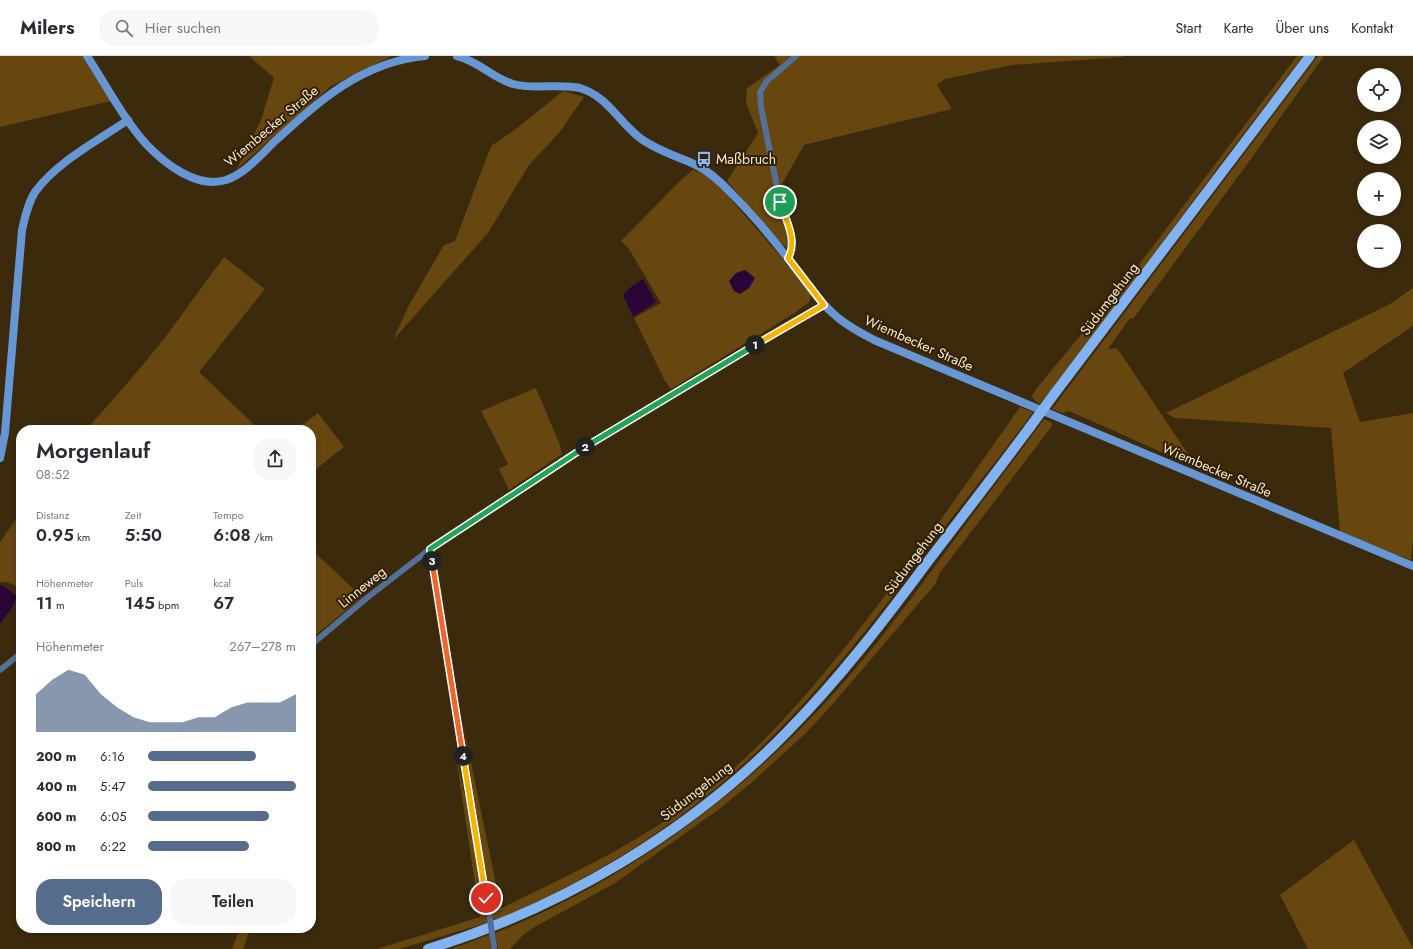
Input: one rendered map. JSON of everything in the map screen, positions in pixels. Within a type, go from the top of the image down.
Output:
[{"type":"main road","name":"Südumgehung","points":[[428,949],[504,922],[543,905],[598,876],[641,850],[709,802],[787,732],[830,686],[872,635],[1310,56]]},
{"type":"street","name":"Wiembecker Straße","points":[[87,56],[128,120],[146,144],[170,164],[187,175],[207,182],[220,181],[232,177],[243,170],[329,94],[360,76],[404,57],[425,56]]},
{"type":"street","name":"Wiembecker Straße","points":[[457,56],[473,61],[494,75],[514,84],[579,88],[591,93],[611,108],[640,138],[677,158],[693,164],[716,179],[748,211],[788,258],[824,305],[843,322],[874,340],[1413,566]]},
{"type":"street","points":[[788,258],[793,242],[780,202],[761,107],[760,92],[767,81],[796,56]]},
{"type":"street","points":[[0,458],[5,432],[22,230],[26,211],[35,193],[52,173],[128,120]]},
{"type":"street","name":"Linneweg","points":[[316,642],[368,597],[430,549],[569,456],[824,305]]},
{"type":"street","points":[[430,549],[495,948]]},
{"type":"street","points":[[0,670],[16,657]]},
{"type":"shaded area","points":[[0,56],[82,56],[111,101],[0,127]]},
{"type":"shaded area","points":[[249,56],[392,56],[331,86],[237,169],[261,120],[274,78]]},
{"type":"shaded area","points":[[774,56],[1123,57],[1012,65],[945,79],[937,85],[952,109],[804,145],[782,184],[796,244],[790,250],[778,241],[727,181],[758,133],[746,103],[747,88],[780,65]]},
{"type":"shaded area","points":[[1297,56],[1303,56],[1093,336],[1040,404],[1034,400],[1032,396],[1036,389],[1138,266]]},
{"type":"shaded area","points":[[1318,56],[1324,56],[1248,163],[1133,319],[1130,318],[1108,349],[1117,348],[1194,463],[1193,466],[1069,411],[1063,413],[1052,409]]},
{"type":"shaded area","points":[[563,91],[584,97],[559,133],[529,165],[488,233],[393,340],[409,305],[444,245],[455,241],[491,146],[516,129]]},
{"type":"shaded area","points":[[693,170],[706,175],[722,189],[811,292],[810,301],[796,312],[671,389],[665,381],[634,318],[661,303],[629,249],[621,241],[681,180]]},
{"type":"shaded area","points":[[224,257],[265,289],[199,372],[255,425],[90,425],[164,339]]},
{"type":"shaded area","points":[[745,270],[755,278],[749,288],[740,294],[734,291],[729,281],[736,273]]},
{"type":"shaded area","points":[[643,279],[656,302],[633,317],[623,295],[632,286]]},
{"type":"shaded area","points":[[1413,288],[1413,326],[1343,373],[1360,422],[1413,413],[1413,539],[1411,560],[1340,532],[1331,428],[1175,418],[1166,413],[1390,304]]},
{"type":"shaded area","points":[[536,388],[560,445],[562,454],[509,490],[499,469],[508,464],[481,411]]},
{"type":"shaded area","points":[[1020,407],[1033,412],[898,590],[851,649],[775,734],[720,785],[660,831],[628,852],[562,889],[493,921],[463,724],[501,908],[580,870],[656,827],[703,794],[738,765],[801,700],[855,635],[880,603]]},
{"type":"shaded area","points":[[318,413],[344,447],[316,469],[316,425],[302,425]]},
{"type":"shaded area","points":[[1044,419],[1052,423],[1052,426],[939,574],[936,583],[832,705],[805,734],[751,783],[718,810],[615,883],[533,928],[522,936],[510,949],[498,949],[495,933],[542,913],[587,890],[674,836],[753,773],[791,738],[826,702],[888,629]]},
{"type":"shaded area","points":[[16,519],[16,586],[7,582],[0,582],[0,542]]},
{"type":"shaded area","points":[[316,554],[362,597],[316,635]]},
{"type":"shaded area","points":[[0,585],[2,585],[16,595],[16,598],[13,606],[0,624]]},
{"type":"shaded area","points":[[455,750],[469,815],[487,923],[399,949],[377,949],[480,917]]},
{"type":"shaded area","points":[[1354,840],[1413,949],[1308,949],[1280,895]]},
{"type":"shaded area","points":[[238,933],[249,933],[243,949],[232,949]]},
{"type":"shaded area","points":[[489,935],[491,949],[451,949]]},
{"type":"place","name":"Maßbruch","points":[[704,159]]},
{"type":"route","points":[[486,898],[430,549],[569,456],[824,305],[788,258],[793,242],[780,202]]}]
